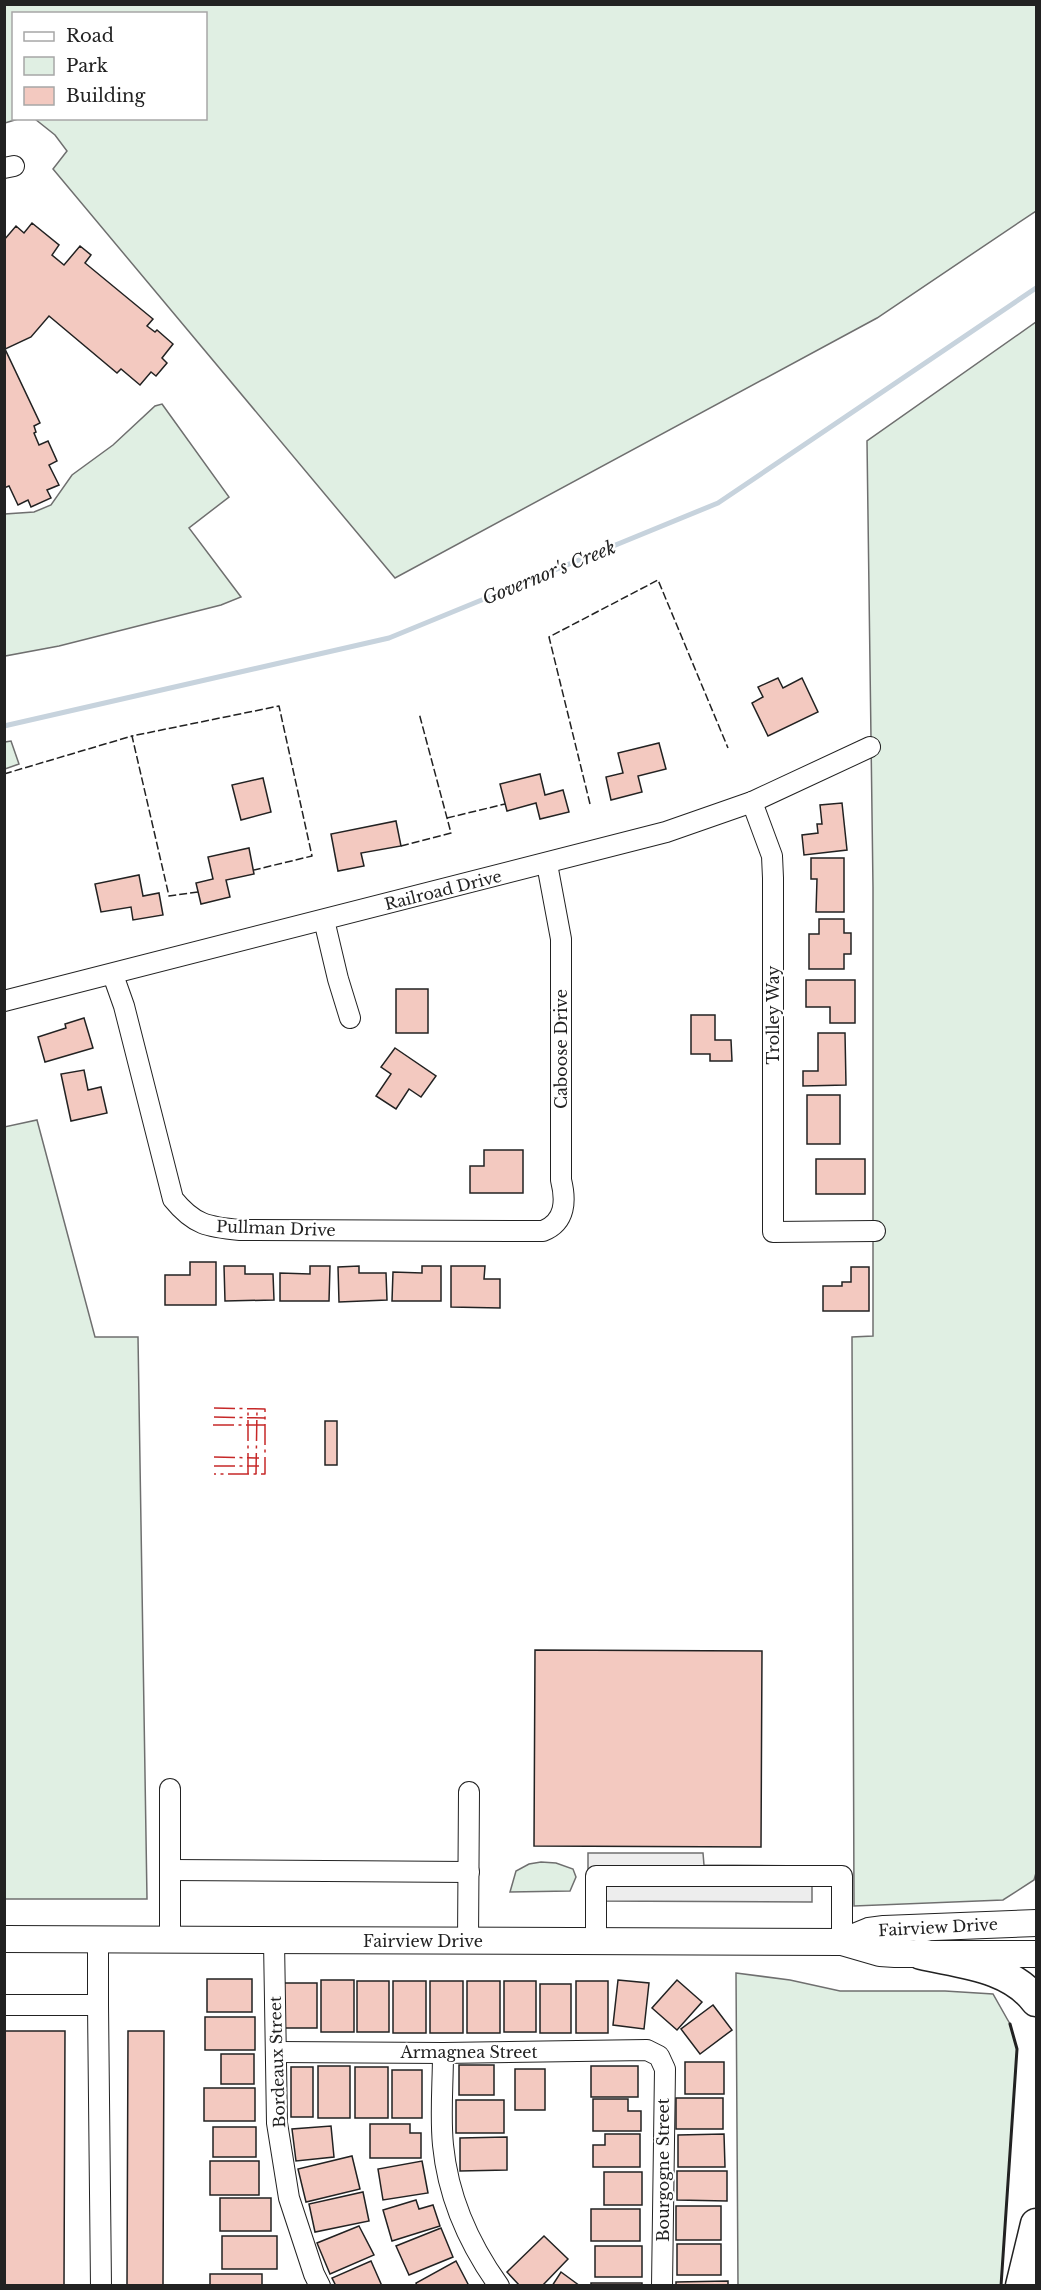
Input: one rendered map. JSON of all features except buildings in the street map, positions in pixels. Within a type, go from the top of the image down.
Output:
[{"type":"highway","points":[[921,1954],[1001,1974],[1022,1986],[1036,2001]]},
{"type":"highway","points":[[1021,2286],[1036,2224]]},
{"type":"main road","name":"Fairview Drive","points":[[842,1942],[869,1931],[885,1929],[1036,1923]]},
{"type":"main road","name":"Fairview Drive","points":[[4,1939],[842,1942],[880,1953],[1036,1954]]},
{"type":"street","name":"Railroad Drive","points":[[4,1001],[666,832],[752,802],[870,747]]},
{"type":"street","name":"Trolley Way","points":[[752,802],[772,856],[773,1232],[875,1231]]},
{"type":"street","name":"Caboose Drive","points":[[547,864],[561,939],[561,1180],[564,1194],[564,1206],[557,1221],[549,1229]]},
{"type":"street","points":[[324,920],[350,1018]]},
{"type":"street","name":"Pullman Drive","points":[[113,975],[124,1006],[173,1199],[185,1214],[210,1227],[240,1230],[543,1231],[549,1229]]},
{"type":"street","points":[[170,1788],[170,1941]]},
{"type":"street","points":[[468,1941],[469,1792]]},
{"type":"street","points":[[171,1870],[469,1872]]},
{"type":"street","points":[[596,1941],[596,1876],[842,1876],[842,1942]]},
{"type":"street","points":[[98,1940],[101,2286]]},
{"type":"street","name":"Bordeaux Street","points":[[273,1941],[277,2123],[289,2198],[320,2286]]},
{"type":"street","points":[[4,2005],[98,2005]]},
{"type":"street","name":"Armagnea Street","points":[[277,2052],[443,2053],[647,2050],[659,2056]]},
{"type":"street","points":[[443,2053],[443,2149],[456,2206],[466,2232],[484,2265],[499,2286]]},
{"type":"street","name":"Bourgogne Street","points":[[659,2056],[664,2069],[662,2286]]},
{"type":"green space","points":[[5,4],[1036,5],[1036,211],[877,318],[395,578],[53,169],[67,151],[55,135],[36,120],[207,120],[207,12],[12,12],[12,120],[15,120],[5,123]]},
{"type":"green space","points":[[1036,322],[1036,1873],[1034,1880],[1003,1900],[854,1906],[852,1337],[873,1336],[873,887],[867,441]]},
{"type":"green space","points":[[162,404],[229,497],[189,528],[241,597],[221,605],[59,646],[5,656],[5,514],[34,512],[51,505],[72,475],[113,445],[155,406]]},
{"type":"green space","points":[[11,741],[19,764],[5,769],[5,742]]},
{"type":"green space","points":[[37,1120],[95,1337],[138,1337],[147,1899],[5,1899],[4,1127]]},
{"type":"green space","points":[[556,1863],[573,1869],[576,1877],[570,1891],[510,1892],[516,1871],[529,1864]]},
{"type":"green space","points":[[736,1973],[790,1980],[840,1991],[945,1991],[993,1994],[1010,2024],[1017,2049],[1001,2285],[738,2285]]},
{"type":"shaded area","points":[[588,1853],[703,1853],[704,1865],[812,1866],[812,1902],[588,1901]]},
{"type":"waterway","name":"Governor's Creek","points":[[4,726],[389,638],[718,503],[1036,288]]},
{"type":"fence","points":[[590,804],[549,637],[658,580],[728,748]]},
{"type":"fence","points":[[198,892],[169,896],[132,736],[279,706],[312,856],[254,870]]},
{"type":"fence","points":[[401,846],[451,833],[419,713]]},
{"type":"fence","points":[[4,774],[132,736]]},
{"type":"fence","points":[[447,818],[505,804]]},
{"type":"wall","points":[[1001,2286],[1017,2049],[1010,2024]]},
{"type":"power","points":[[214,1408],[265,1409],[265,1474],[214,1474]]},
{"type":"power","points":[[248,1409],[248,1474]]},
{"type":"power","points":[[256,1474],[257,1409]]},
{"type":"power","points":[[214,1417],[265,1418]]},
{"type":"power","points":[[213,1425],[265,1425]]},
{"type":"power","points":[[214,1457],[259,1458]]},
{"type":"power","points":[[214,1466],[259,1466]]}]
